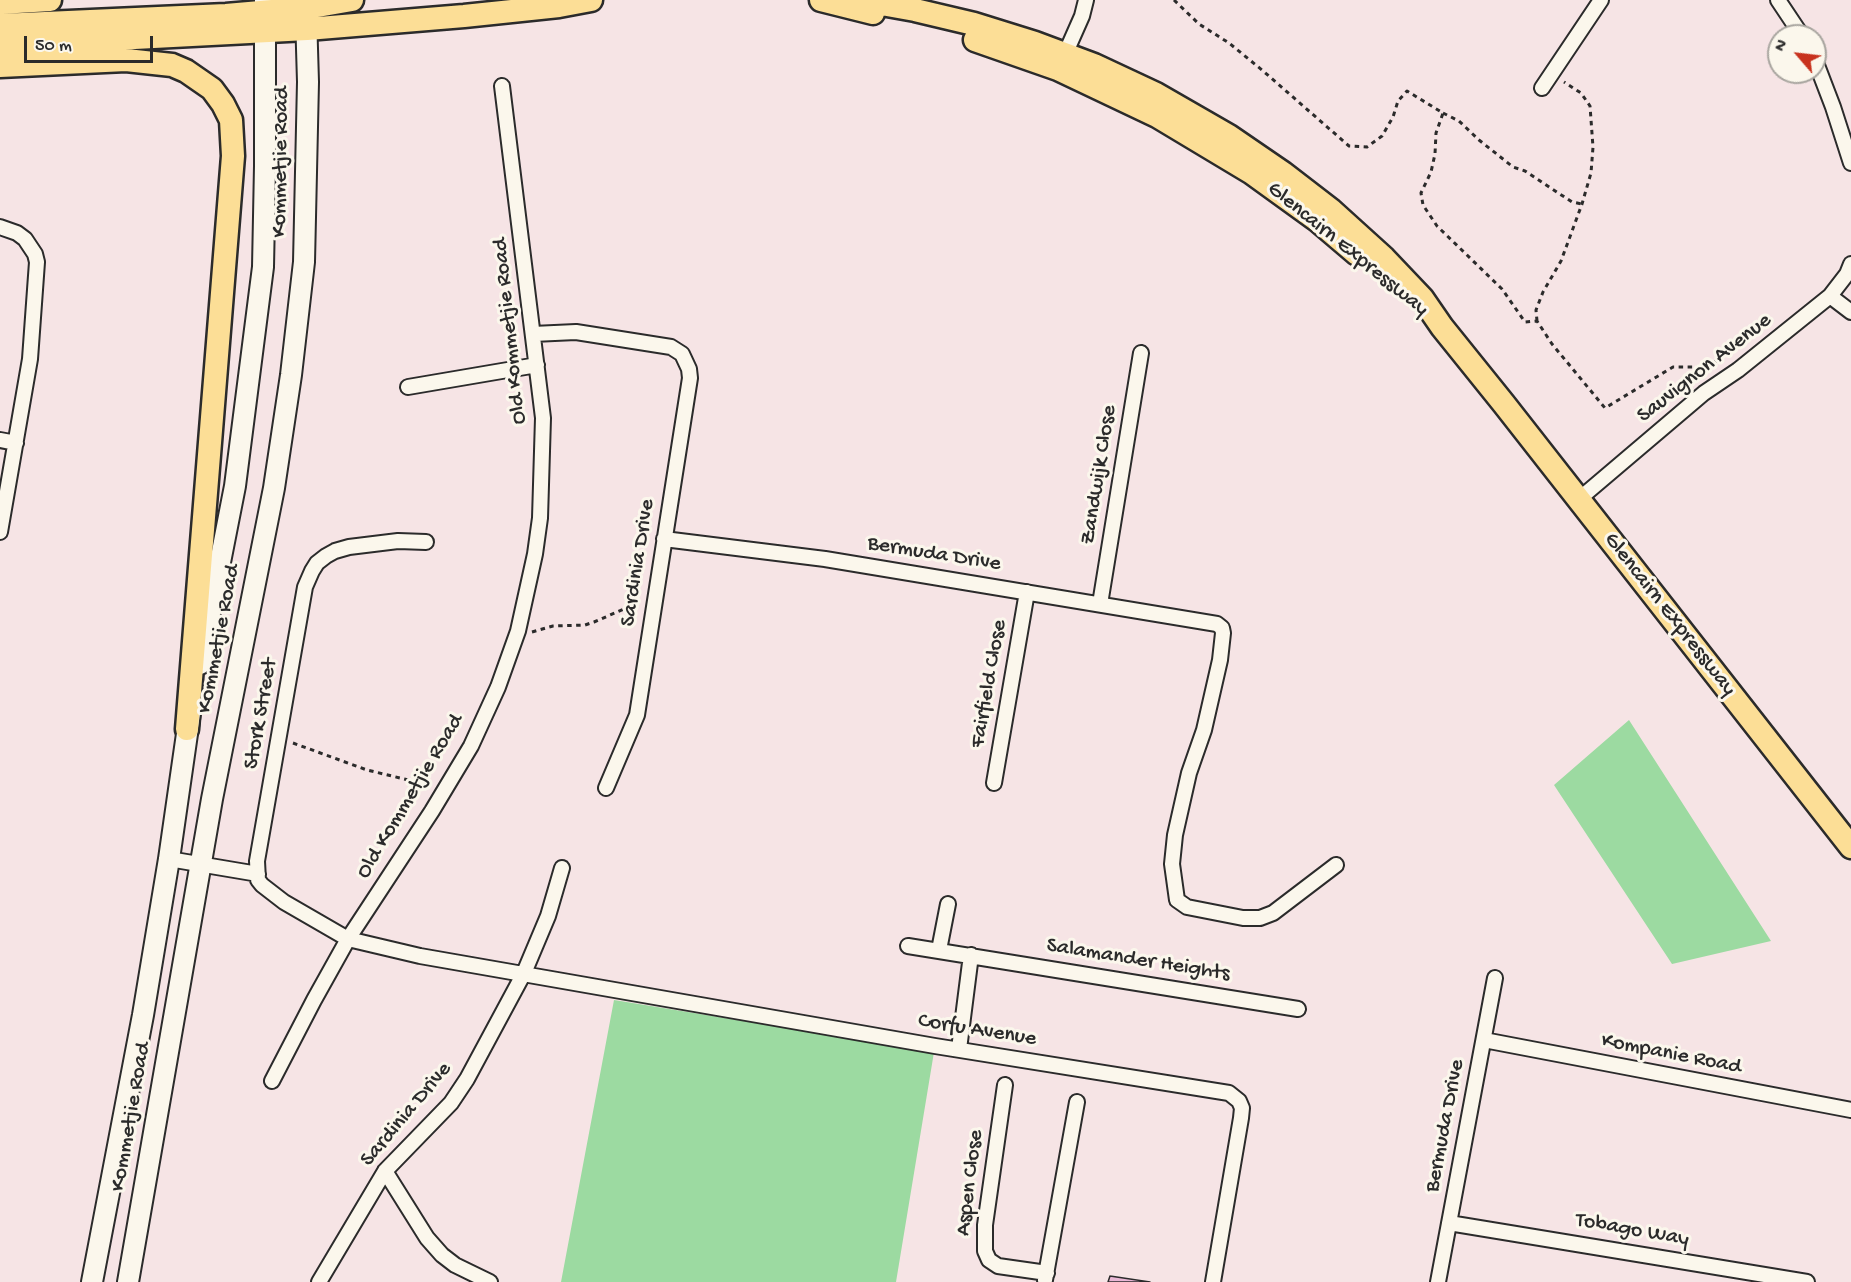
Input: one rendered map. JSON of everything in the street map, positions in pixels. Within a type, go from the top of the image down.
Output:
[{"type":"main road","points":[[0,3],[50,0]]},
{"type":"main road","points":[[306,12],[352,0]]},
{"type":"main road","points":[[0,25],[306,12],[476,15],[559,6],[591,0]]},
{"type":"main road","name":"Glencairn Expressway","points":[[821,0],[1062,62]]},
{"type":"main road","name":"Glencairn Expressway","points":[[859,0],[965,22],[1062,62],[1252,173],[1317,220],[1442,327],[1851,847]]},
{"type":"main road","name":"Kommetjie Road","points":[[128,1282],[215,788],[274,488],[291,375],[304,262],[308,82],[306,12]]},
{"type":"main road","points":[[0,45],[265,15]]},
{"type":"main road","name":"Kommetjie Road","points":[[92,1282],[169,859],[187,729],[235,486],[263,267],[265,15]]},
{"type":"main road","points":[[0,66],[126,60],[172,65],[199,78],[212,89],[231,120],[234,156],[187,729]]},
{"type":"street","points":[[1062,62],[1082,16],[1086,0]]},
{"type":"street","points":[[1542,88],[1601,0]]},
{"type":"street","points":[[1778,0],[1794,24]]},
{"type":"street","points":[[1824,84],[1851,163]]},
{"type":"street","name":"Old Kommetjie Road","points":[[272,1081],[348,939],[446,789],[486,714],[514,640],[532,564],[540,518],[543,418],[502,86]]},
{"type":"street","points":[[0,227],[17,233],[25,239],[35,254],[37,262],[31,348],[0,532]]},
{"type":"street","name":"Sauvignon Avenue","points":[[1578,500],[1704,393],[1769,346],[1830,296],[1848,274],[1851,264]]},
{"type":"street","points":[[1830,296],[1851,312]]},
{"type":"street","name":"Sardinia Drive","points":[[533,334],[576,332],[670,347],[682,354],[687,361],[690,378],[637,715],[606,788]]},
{"type":"street","name":"Zandwijk Close","points":[[1100,604],[1141,353]]},
{"type":"street","points":[[408,387],[537,365]]},
{"type":"street","points":[[0,440],[16,443]]},
{"type":"street","name":"Bermuda Drive","points":[[664,538],[825,559],[1217,624],[1223,633],[1220,660],[1210,708],[1189,773],[1175,835],[1172,864],[1177,900],[1187,907],[1243,918],[1260,918],[1273,913],[1336,865]]},
{"type":"street","name":"Stork Street","points":[[258,874],[257,861],[305,587],[316,563],[335,551],[349,547],[398,541],[426,542]]},
{"type":"street","name":"Fairfield Close","points":[[994,783],[1027,592]]},
{"type":"street","points":[[169,859],[258,874],[258,880],[262,885],[284,903],[348,939]]},
{"type":"street","name":"Sardinia Drive","points":[[319,1282],[385,1172],[458,1095],[525,973],[548,916],[562,868]]},
{"type":"street","points":[[939,950],[948,904]]},
{"type":"street","name":"Corfu Avenue","points":[[348,939],[420,956],[525,973],[630,994],[1229,1093],[1238,1099],[1242,1108],[1242,1118],[1213,1282]]},
{"type":"street","name":"Salamander Heights","points":[[908,946],[1298,1009]]},
{"type":"street","points":[[959,1049],[971,955]]},
{"type":"street","name":"Bermuda Drive","points":[[1438,1282],[1495,978]]},
{"type":"street","name":"Kompanie Road","points":[[1484,1040],[1851,1110]]},
{"type":"street","name":"Aspen Close","points":[[1005,1085],[986,1226],[985,1251],[989,1260],[998,1266],[1046,1278],[1077,1102]]},
{"type":"street","points":[[385,1172],[427,1238],[442,1255],[455,1265],[490,1282]]},
{"type":"street","name":"Tobago Way","points":[[1449,1223],[1807,1282]]},
{"type":"path","points":[[1173,0],[1199,24],[1229,43],[1262,69],[1348,147],[1367,147],[1382,136],[1393,117],[1398,101],[1407,91],[1459,121],[1513,166],[1525,171],[1572,202],[1582,204]]},
{"type":"path","points":[[1550,73],[1581,93],[1590,106],[1593,147],[1591,173],[1582,204],[1561,261],[1536,309],[1537,321],[1552,344],[1605,408],[1673,367],[1708,367],[1745,340],[1769,346]]},
{"type":"path","points":[[1443,113],[1436,133],[1431,172],[1420,193],[1423,205],[1437,226],[1502,290],[1525,322],[1537,321]]},
{"type":"path","points":[[514,640],[542,628],[594,622],[655,596]]},
{"type":"path","points":[[279,738],[367,770],[446,789]]},
{"type":"green space","points":[[1629,720],[1771,941],[1672,964],[1554,785]]},
{"type":"green space","points":[[614,1000],[934,1052],[896,1282],[561,1282]]},
{"type":"building","points":[[1110,1276],[1150,1282],[1108,1282]]}]
